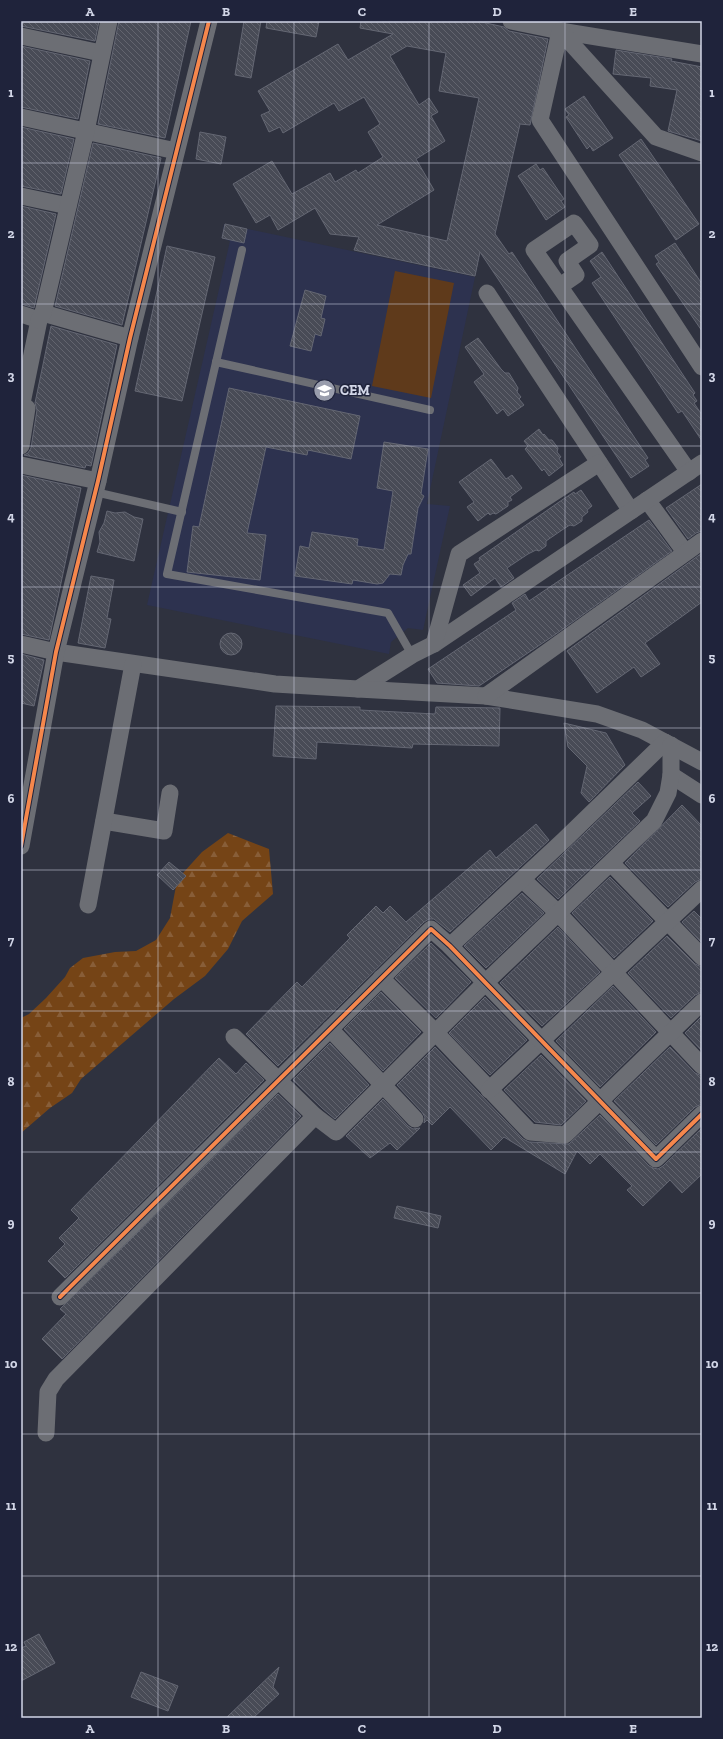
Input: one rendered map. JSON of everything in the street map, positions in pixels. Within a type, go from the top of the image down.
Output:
[{"type":"street","points":[[21,446],[27,408],[21,408],[41,316],[86,131],[101,53],[109,21]]},
{"type":"street","points":[[21,846],[23,817],[56,652],[97,486],[130,338],[209,21]]},
{"type":"street","points":[[511,21],[560,31],[702,54]]},
{"type":"street","points":[[560,31],[656,137],[702,152]]},
{"type":"street","points":[[560,31],[540,120],[702,367]]},
{"type":"street","points":[[21,36],[101,53]]},
{"type":"street","points":[[21,117],[176,150]]},
{"type":"street","points":[[21,196],[68,206]]},
{"type":"street","points":[[358,688],[412,655],[434,644],[695,467],[560,286]]},
{"type":"street","points":[[487,293],[631,511]]},
{"type":"street","points":[[21,314],[41,316],[130,338]]},
{"type":"street","points":[[434,644],[459,554],[599,462]]},
{"type":"street","points":[[21,465],[97,486]]},
{"type":"street","points":[[647,500],[685,552]]},
{"type":"street","points":[[486,696],[702,541]]},
{"type":"street","points":[[21,644],[56,652],[275,684],[486,696],[597,714],[642,730],[702,762]]},
{"type":"street","points":[[88,905],[133,664]]},
{"type":"street","points":[[234,1037],[315,1116],[336,1132],[485,982],[654,821],[668,793],[671,775],[668,744]]},
{"type":"street","points":[[450,946],[668,744]]},
{"type":"street","points":[[671,775],[702,795]]},
{"type":"street","points":[[104,821],[164,831],[170,793]]},
{"type":"street","points":[[611,863],[702,957]]},
{"type":"street","points":[[522,879],[558,913],[702,1066]]},
{"type":"street","points":[[490,1090],[540,1040],[702,890]]},
{"type":"street","points":[[60,1297],[430,929],[450,946],[656,1159],[702,1114]]},
{"type":"street","points":[[381,978],[436,1032],[530,1132],[565,1135],[702,1002]]},
{"type":"street","points":[[330,1029],[415,1119]]},
{"type":"street","points":[[46,1433],[48,1392],[56,1379],[315,1116]]},
{"type":"lane","points":[[242,250],[167,574],[388,613],[412,655]]},
{"type":"lane","points":[[216,362],[430,410]]},
{"type":"lane","points":[[97,486],[182,512]]},
{"type":"shaded area","name":"CEM","points":[[224,224],[475,277],[427,504],[450,506],[423,630],[408,628],[391,642],[389,654],[147,605],[230,241],[222,238]]},
{"type":"shaded area","points":[[395,271],[454,283],[431,398],[372,386]]},
{"type":"green space","points":[[228,833],[269,849],[273,894],[242,921],[228,949],[205,976],[174,999],[81,1079],[72,1093],[50,1108],[21,1133],[21,1018],[29,1014],[46,998],[65,977],[70,968],[83,958],[115,952],[136,951],[156,940],[170,918],[176,886],[183,873],[202,852]]},
{"type":"building","points":[[21,21],[99,21],[95,41],[21,26]]},
{"type":"building","points":[[119,21],[191,21],[165,138],[98,124]]},
{"type":"building","points":[[244,21],[261,21],[251,78],[235,75]]},
{"type":"building","points":[[267,21],[319,21],[316,37],[266,28]]},
{"type":"building","points":[[361,21],[477,21],[504,27],[509,31],[548,39],[530,125],[520,124],[495,234],[509,254],[512,252],[648,458],[645,460],[649,466],[631,478],[480,252],[475,276],[354,250],[359,237],[330,234],[315,208],[278,230],[270,215],[256,223],[233,184],[272,161],[292,194],[330,173],[335,182],[356,170],[358,173],[383,157],[368,132],[380,124],[364,97],[339,111],[334,103],[283,133],[280,127],[269,132],[261,115],[270,111],[258,91],[338,44],[348,60],[393,34],[360,28]],"holes":[[[407,46],[446,53],[439,91],[479,98],[447,241],[377,225],[434,190],[416,159],[445,141],[431,116],[438,112],[429,98],[419,105],[390,56]]]},
{"type":"building","points":[[21,46],[90,61],[78,119],[21,107]]},
{"type":"building","points":[[616,50],[672,59],[671,61],[702,67],[702,141],[668,131],[677,90],[650,86],[651,78],[613,74]]},
{"type":"building","points":[[584,96],[613,138],[593,151],[590,146],[587,149],[566,117],[569,115],[565,109]]},
{"type":"building","points":[[21,127],[74,139],[61,194],[21,186]]},
{"type":"building","points":[[200,132],[226,137],[221,164],[196,159]]},
{"type":"building","points":[[641,139],[699,224],[676,240],[619,155]]},
{"type":"building","points":[[93,143],[161,158],[122,325],[55,306]]},
{"type":"building","points":[[536,164],[540,170],[543,168],[564,199],[561,201],[565,207],[546,220],[518,176]]},
{"type":"building","points":[[21,206],[56,214],[34,308],[21,304]]},
{"type":"building","points":[[225,224],[247,229],[244,243],[222,238]]},
{"type":"building","points":[[675,243],[702,284],[702,331],[656,264],[659,262],[655,256]]},
{"type":"building","points":[[167,246],[215,257],[182,401],[135,391]]},
{"type":"building","points":[[602,252],[695,393],[693,395],[697,401],[694,403],[702,415],[702,441],[682,411],[678,413],[592,283],[601,277],[590,261]]},
{"type":"building","points":[[305,290],[326,296],[321,318],[325,319],[321,336],[315,334],[311,351],[290,346]]},
{"type":"building","points":[[51,326],[117,345],[91,466],[86,465],[85,468],[24,455],[28,453],[31,448],[37,410],[35,403]]},
{"type":"building","points":[[478,338],[501,369],[505,373],[509,373],[518,388],[517,392],[521,397],[519,399],[524,405],[508,416],[503,409],[497,414],[474,382],[484,374],[465,347]]},
{"type":"building","points":[[229,388],[360,416],[351,459],[308,450],[307,455],[266,447],[247,533],[266,535],[260,580],[187,572],[193,526],[199,527]]},
{"type":"building","points":[[539,429],[543,435],[544,434],[549,440],[552,440],[558,448],[557,452],[561,457],[559,458],[563,465],[549,476],[544,469],[542,471],[525,449],[528,446],[524,441]]},
{"type":"building","points":[[384,442],[428,449],[421,494],[424,496],[418,508],[411,554],[408,554],[403,565],[401,575],[390,574],[383,583],[377,584],[353,580],[352,584],[295,576],[300,546],[309,548],[312,532],[358,539],[357,546],[384,550],[393,491],[377,488]]},
{"type":"building","points":[[491,459],[506,479],[512,475],[522,488],[510,497],[512,500],[508,502],[508,506],[496,514],[493,513],[490,515],[488,513],[478,521],[467,507],[474,502],[459,482]]},
{"type":"building","points":[[21,475],[81,488],[49,640],[21,634]]},
{"type":"building","points":[[702,484],[702,531],[696,533],[688,539],[666,508]]},
{"type":"building","points":[[581,490],[592,506],[582,517],[582,521],[574,526],[570,525],[565,528],[546,541],[546,546],[539,551],[536,550],[528,554],[507,568],[514,578],[501,587],[495,578],[471,596],[463,585],[480,573],[474,564],[480,560],[479,558],[574,492],[575,494]]},
{"type":"building","points":[[107,511],[115,513],[125,512],[134,517],[143,519],[134,561],[97,552],[100,542],[99,532],[104,523]]},
{"type":"building","points":[[649,520],[672,551],[553,636],[479,686],[437,683],[428,669],[516,610],[512,603],[525,594],[529,601]]},
{"type":"building","points":[[702,553],[702,602],[645,643],[660,664],[641,677],[634,667],[597,693],[567,651]]},
{"type":"building","points":[[91,576],[114,580],[107,618],[111,619],[105,648],[78,643]]},
{"type":"building","points":[[231,633],[239,636],[242,644],[239,652],[231,655],[223,652],[220,644],[223,636]]},
{"type":"building","points":[[21,654],[44,660],[34,706],[21,703]]},
{"type":"building","points":[[276,706],[360,707],[360,710],[435,714],[436,707],[500,708],[499,746],[413,744],[412,748],[317,742],[316,759],[273,756]]},
{"type":"building","points":[[564,723],[606,733],[625,765],[589,802],[581,793],[587,766],[568,747]]},
{"type":"building","points":[[638,782],[651,796],[632,813],[640,821],[558,899],[537,879]]},
{"type":"building","points":[[682,805],[702,826],[702,879],[695,882],[668,907],[625,863]]},
{"type":"building","points":[[536,824],[549,840],[450,932],[434,919],[429,919],[424,922],[278,1066],[246,1034],[297,982],[302,987],[350,938],[347,935],[376,906],[383,913],[390,906],[406,922],[490,850],[496,858]]},
{"type":"building","points":[[169,862],[186,876],[173,890],[157,875]]},
{"type":"building","points":[[610,877],[653,921],[614,958],[572,913]]},
{"type":"building","points":[[522,893],[544,913],[486,968],[464,946]]},
{"type":"building","points":[[694,911],[702,919],[702,943],[682,922]]},
{"type":"building","points":[[558,927],[600,972],[542,1026],[500,983]]},
{"type":"building","points":[[667,936],[695,964],[702,967],[702,992],[695,995],[671,1018],[628,973]]},
{"type":"building","points":[[431,943],[471,982],[436,1018],[395,978]]},
{"type":"building","points":[[613,986],[656,1032],[600,1087],[556,1041]]},
{"type":"building","points":[[381,992],[421,1032],[383,1071],[344,1029]]},
{"type":"building","points":[[485,997],[527,1040],[490,1075],[449,1033]]},
{"type":"building","points":[[702,1016],[702,1051],[685,1033]]},
{"type":"building","points":[[330,1043],[369,1085],[335,1119],[293,1080]]},
{"type":"building","points":[[435,1047],[523,1139],[529,1142],[569,1144],[600,1115],[649,1166],[658,1169],[663,1166],[702,1128],[702,1174],[682,1193],[670,1180],[643,1206],[627,1190],[632,1186],[600,1154],[590,1164],[577,1151],[565,1174],[504,1137],[491,1150],[450,1107],[432,1125],[427,1120],[424,1123],[425,1117],[422,1112],[397,1085]]},
{"type":"building","points":[[670,1047],[695,1073],[702,1076],[702,1104],[695,1107],[656,1145],[614,1101]]},
{"type":"building","points":[[541,1055],[586,1101],[561,1125],[535,1122],[504,1090]]},
{"type":"building","points":[[219,1058],[236,1074],[246,1063],[264,1080],[65,1278],[48,1261],[65,1244],[59,1238],[79,1218],[71,1210]]},
{"type":"building","points":[[278,1094],[301,1116],[62,1359],[42,1339],[66,1314],[60,1309]]},
{"type":"building","points":[[383,1099],[408,1126],[413,1129],[420,1128],[397,1150],[390,1143],[370,1158],[346,1136]]},
{"type":"building","points":[[397,1206],[441,1216],[438,1228],[394,1218]]},
{"type":"building","points":[[39,1634],[55,1663],[21,1681],[21,1648],[26,1646],[24,1642]]},
{"type":"building","points":[[279,1667],[273,1687],[279,1694],[253,1718],[226,1718]]},
{"type":"building","points":[[141,1672],[178,1686],[168,1711],[131,1697]]},
{"type":"cycle path","points":[[21,846],[56,652],[98,481],[130,338],[209,21]]},
{"type":"cycle path","points":[[60,1297],[431,929],[450,946],[656,1159],[702,1114]]},
{"type":"place","name":"CEM","points":[[324,390]]}]
